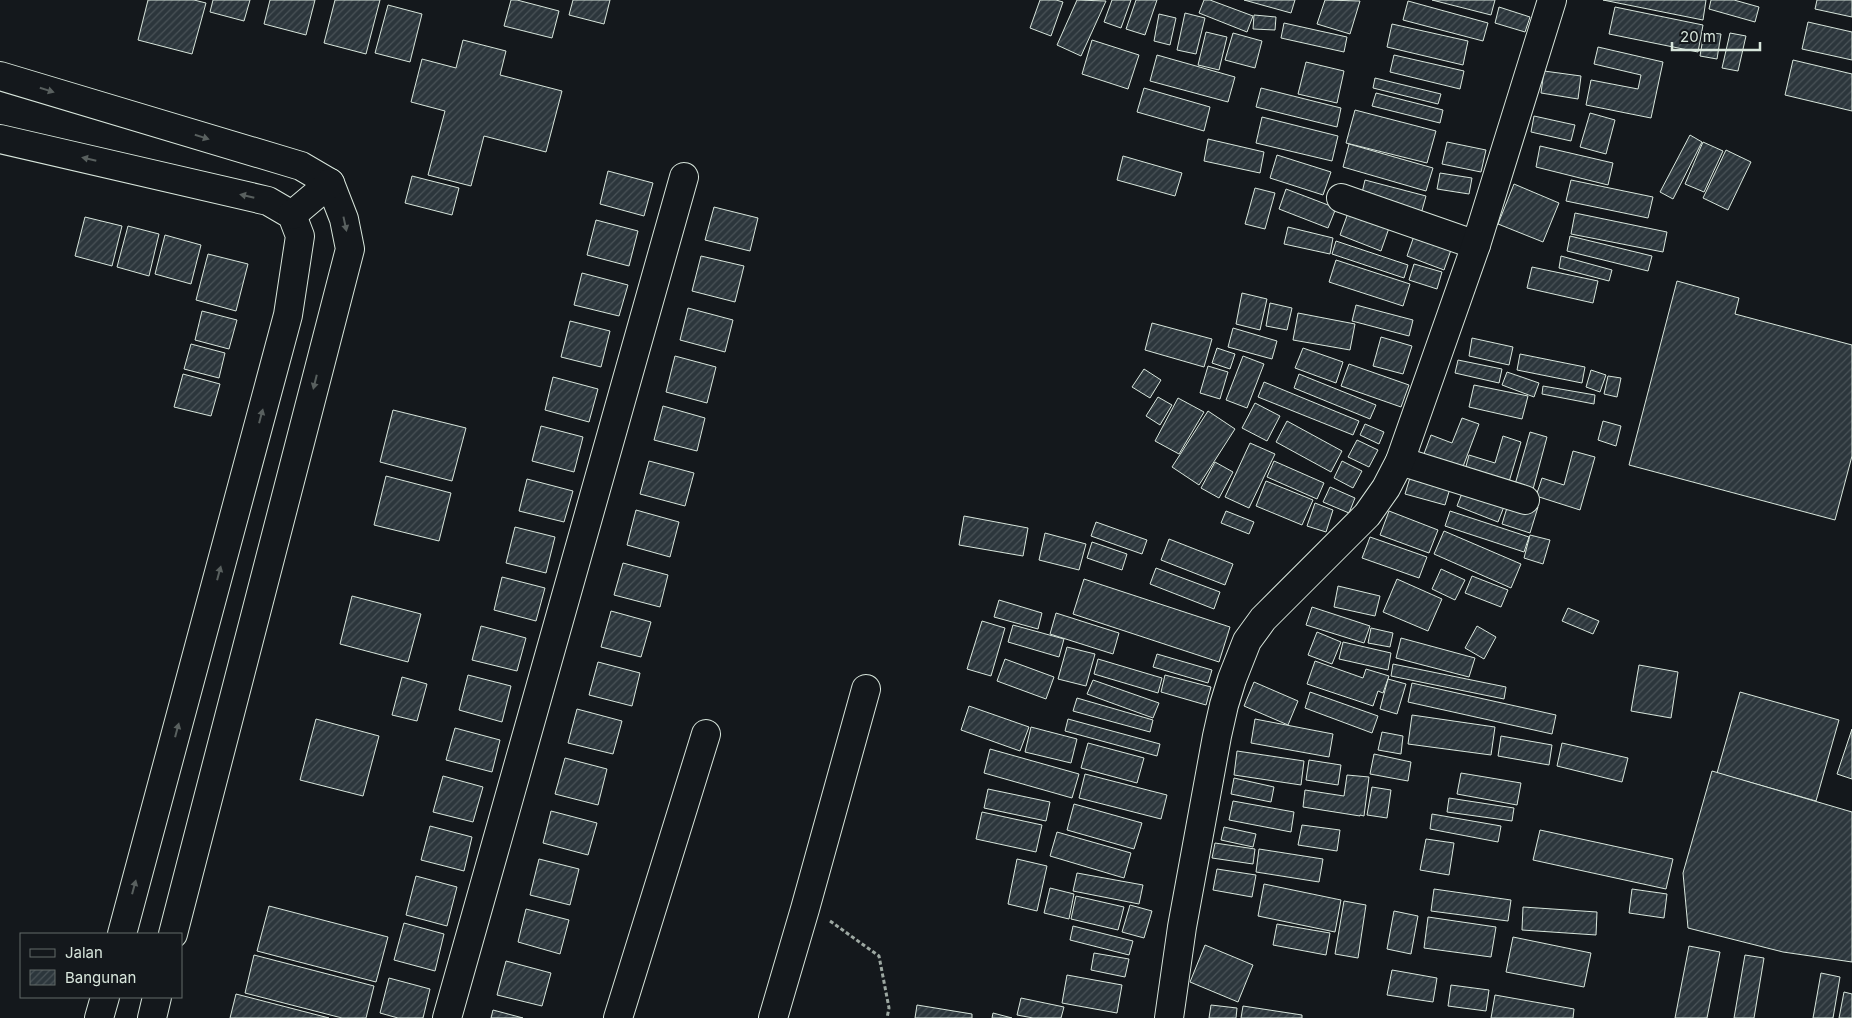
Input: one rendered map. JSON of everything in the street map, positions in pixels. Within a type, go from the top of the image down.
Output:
[{"type":"street","points":[[1170,1018],[1182,927],[1217,736],[1224,705],[1239,659],[1247,641],[1263,619],[1367,515],[1386,488],[1400,461],[1476,245],[1552,0]]},
{"type":"street","points":[[0,76],[301,166],[330,183],[344,219],[350,249],[174,933]]},
{"type":"street","points":[[0,139],[268,201],[292,215],[300,236],[288,315],[122,933]]},
{"type":"street","points":[[447,1018],[684,177]]},
{"type":"street","points":[[292,215],[330,183]]},
{"type":"street","points":[[1341,198],[1476,245]]},
{"type":"street","points":[[1400,461],[1525,500]]},
{"type":"street","points":[[773,1018],[866,689]]},
{"type":"street","points":[[618,1018],[706,734]]},
{"type":"street","points":[[99,1018],[105,998]]},
{"type":"street","points":[[152,1018],[157,998]]},
{"type":"path","points":[[805,909],[834,923],[879,956],[889,1008],[887,1018]]},
{"type":"building","points":[[148,0],[194,0],[206,3],[192,54],[138,40]]},
{"type":"building","points":[[213,0],[250,0],[244,21],[210,12]]},
{"type":"building","points":[[270,0],[315,0],[306,35],[264,24]]},
{"type":"building","points":[[335,0],[380,0],[366,54],[324,43]]},
{"type":"building","points":[[511,0],[559,11],[552,38],[504,26]]},
{"type":"building","points":[[573,0],[610,0],[604,24],[569,15]]},
{"type":"building","points":[[1040,0],[1063,2],[1051,36],[1030,28]]},
{"type":"building","points":[[1077,0],[1106,1],[1081,56],[1057,45]]},
{"type":"building","points":[[1112,0],[1131,0],[1121,28],[1104,22]]},
{"type":"building","points":[[1136,0],[1157,0],[1145,35],[1126,29]]},
{"type":"building","points":[[1204,0],[1210,0],[1253,16],[1247,32],[1199,13]]},
{"type":"building","points":[[1244,0],[1295,0],[1291,13]]},
{"type":"building","points":[[1325,0],[1360,1],[1350,34],[1317,24]]},
{"type":"building","points":[[1432,0],[1495,0],[1491,15]]},
{"type":"building","points":[[1603,0],[1706,0],[1703,20]]},
{"type":"building","points":[[1711,0],[1734,0],[1759,7],[1755,22],[1709,9]]},
{"type":"building","points":[[1817,0],[1852,0],[1852,17],[1815,9]]},
{"type":"building","points":[[1408,1],[1488,23],[1483,41],[1403,20]]},
{"type":"building","points":[[388,5],[422,14],[410,62],[375,53]]},
{"type":"building","points":[[1499,7],[1530,17],[1525,32],[1495,23]]},
{"type":"building","points":[[1615,7],[1703,25],[1698,52],[1609,34]]},
{"type":"building","points":[[1185,13],[1205,18],[1196,54],[1177,50]]},
{"type":"building","points":[[1159,14],[1176,18],[1170,45],[1154,41]]},
{"type":"building","points":[[1254,15],[1276,17],[1275,30],[1253,29]]},
{"type":"building","points":[[1808,22],[1852,32],[1852,60],[1802,49]]},
{"type":"building","points":[[1284,23],[1347,37],[1344,52],[1281,38]]},
{"type":"building","points":[[1392,24],[1468,41],[1463,65],[1387,47]]},
{"type":"building","points":[[1206,32],[1227,37],[1219,70],[1198,65]]},
{"type":"building","points":[[1704,32],[1721,34],[1717,59],[1700,56]]},
{"type":"building","points":[[1233,33],[1262,41],[1255,68],[1225,60]]},
{"type":"building","points":[[1730,33],[1746,36],[1738,71],[1722,68]]},
{"type":"building","points":[[463,40],[506,51],[500,75],[562,91],[546,152],[484,136],[471,186],[428,175],[445,111],[411,102],[422,59],[456,68]]},
{"type":"building","points":[[1092,40],[1139,55],[1128,89],[1082,74]]},
{"type":"building","points":[[1598,47],[1663,62],[1651,118],[1586,105],[1591,80],[1638,89],[1641,75],[1594,64]]},
{"type":"building","points":[[1157,55],[1235,77],[1228,102],[1150,81]]},
{"type":"building","points":[[1394,55],[1464,71],[1460,89],[1390,72]]},
{"type":"building","points":[[1793,60],[1852,74],[1852,111],[1785,95]]},
{"type":"building","points":[[1306,62],[1344,71],[1337,103],[1298,94]]},
{"type":"building","points":[[1544,71],[1581,76],[1578,99],[1541,93]]},
{"type":"building","points":[[1375,78],[1441,94],[1438,104],[1373,88]]},
{"type":"building","points":[[1144,88],[1210,107],[1204,131],[1137,112]]},
{"type":"building","points":[[1261,88],[1341,108],[1337,127],[1256,107]]},
{"type":"building","points":[[1376,93],[1443,110],[1440,123],[1372,106]]},
{"type":"building","points":[[1355,110],[1436,131],[1427,163],[1346,143]]},
{"type":"building","points":[[1590,113],[1615,120],[1606,154],[1580,147]]},
{"type":"building","points":[[1534,116],[1575,125],[1571,141],[1531,132]]},
{"type":"building","points":[[1262,117],[1338,136],[1332,161],[1256,143]]},
{"type":"building","points":[[1690,135],[1702,142],[1673,199],[1660,192]]},
{"type":"building","points":[[1208,139],[1264,152],[1260,173],[1204,161]]},
{"type":"building","points":[[1447,142],[1486,150],[1481,172],[1442,164]]},
{"type":"building","points":[[1703,142],[1723,151],[1704,192],[1685,184]]},
{"type":"building","points":[[1349,144],[1433,168],[1426,191],[1343,167]]},
{"type":"building","points":[[1540,146],[1613,163],[1608,185],[1536,167]]},
{"type":"building","points":[[1726,150],[1751,162],[1728,210],[1703,198]]},
{"type":"building","points":[[1277,155],[1331,172],[1323,195],[1270,178]]},
{"type":"building","points":[[1123,156],[1182,173],[1175,196],[1117,180]]},
{"type":"building","points":[[608,171],[653,183],[644,216],[600,204]]},
{"type":"building","points":[[1440,173],[1472,178],[1469,194],[1437,189]]},
{"type":"building","points":[[412,176],[459,188],[452,215],[405,203]]},
{"type":"building","points":[[1365,180],[1426,196],[1421,214],[1361,197]]},
{"type":"building","points":[[1571,180],[1653,197],[1648,218],[1566,201]]},
{"type":"building","points":[[1514,184],[1559,203],[1543,242],[1498,224]]},
{"type":"building","points":[[1255,188],[1275,193],[1265,229],[1245,224]]},
{"type":"building","points":[[1286,189],[1336,208],[1328,228],[1279,209]]},
{"type":"building","points":[[714,207],[758,218],[750,251],[705,240]]},
{"type":"building","points":[[1348,213],[1389,228],[1381,251],[1340,235]]},
{"type":"building","points":[[1575,213],[1667,232],[1663,252],[1571,234]]},
{"type":"building","points":[[85,217],[122,226],[112,266],[75,256]]},
{"type":"building","points":[[596,220],[638,231],[629,266],[587,255]]},
{"type":"building","points":[[128,226],[159,234],[149,276],[117,267]]},
{"type":"building","points":[[1288,227],[1333,238],[1330,254],[1284,244]]},
{"type":"building","points":[[165,235],[201,245],[191,284],[155,274]]},
{"type":"building","points":[[1414,236],[1451,250],[1444,270],[1407,256]]},
{"type":"building","points":[[1570,236],[1652,256],[1648,271],[1567,251]]},
{"type":"building","points":[[1336,241],[1408,265],[1404,278],[1332,254]]},
{"type":"building","points":[[208,254],[248,264],[236,311],[196,300]]},
{"type":"building","points":[[701,256],[744,266],[735,302],[692,291]]},
{"type":"building","points":[[1561,256],[1612,270],[1609,281],[1559,268]]},
{"type":"building","points":[[1336,260],[1410,284],[1403,306],[1329,282]]},
{"type":"building","points":[[1414,264],[1442,272],[1437,289],[1409,280]]},
{"type":"building","points":[[1532,267],[1598,281],[1593,303],[1527,288]]},
{"type":"building","points":[[582,273],[628,285],[619,316],[574,305]]},
{"type":"building","points":[[1677,281],[1739,298],[1735,314],[1852,345],[1852,456],[1835,520],[1629,465]]},
{"type":"building","points":[[1242,293],[1267,299],[1260,330],[1236,324]]},
{"type":"building","points":[[1270,303],[1292,308],[1287,330],[1266,326]]},
{"type":"building","points":[[1356,305],[1413,320],[1409,336],[1352,321]]},
{"type":"building","points":[[688,308],[733,320],[725,352],[680,340]]},
{"type":"building","points":[[202,311],[237,320],[229,349],[195,340]]},
{"type":"building","points":[[1298,313],[1355,324],[1350,350],[1293,340]]},
{"type":"building","points":[[570,321],[610,331],[601,367],[561,357]]},
{"type":"building","points":[[1152,323],[1212,339],[1204,367],[1145,350]]},
{"type":"building","points":[[1233,328],[1277,341],[1272,359],[1228,347]]},
{"type":"building","points":[[1381,337],[1412,346],[1403,374],[1373,366]]},
{"type":"building","points":[[1472,338],[1513,347],[1509,365],[1469,356]]},
{"type":"building","points":[[191,344],[225,353],[219,378],[184,369]]},
{"type":"building","points":[[1217,348],[1235,354],[1230,369],[1212,363]]},
{"type":"building","points":[[1303,348],[1343,362],[1336,383],[1295,368]]},
{"type":"building","points":[[1520,354],[1585,367],[1582,383],[1517,370]]},
{"type":"building","points":[[675,356],[716,367],[707,403],[666,392]]},
{"type":"building","points":[[1243,356],[1264,364],[1247,408],[1226,400]]},
{"type":"building","points":[[1458,360],[1502,369],[1499,383],[1455,373]]},
{"type":"building","points":[[1349,364],[1409,385],[1401,407],[1341,386]]},
{"type":"building","points":[[1208,366],[1228,372],[1220,399],[1200,393]]},
{"type":"building","points":[[1144,369],[1161,380],[1150,398],[1132,387]]},
{"type":"building","points":[[1591,370],[1606,375],[1600,392],[1586,387]]},
{"type":"building","points":[[1507,372],[1539,383],[1534,397],[1502,385]]},
{"type":"building","points":[[183,374],[220,384],[211,416],[174,407]]},
{"type":"building","points":[[1299,374],[1376,405],[1370,419],[1294,388]]},
{"type":"building","points":[[1608,376],[1621,378],[1617,397],[1604,394]]},
{"type":"building","points":[[553,377],[598,389],[589,422],[545,410]]},
{"type":"building","points":[[1264,382],[1359,421],[1353,435],[1258,397]]},
{"type":"building","points":[[1474,385],[1528,396],[1522,419],[1469,407]]},
{"type":"building","points":[[1543,386],[1595,395],[1594,404],[1542,394]]},
{"type":"building","points":[[1158,397],[1172,405],[1160,425],[1146,416]]},
{"type":"building","points":[[1178,398],[1204,412],[1179,454],[1155,441]]},
{"type":"building","points":[[1255,403],[1280,416],[1267,441],[1242,428]]},
{"type":"building","points":[[663,406],[705,418],[697,451],[654,440]]},
{"type":"building","points":[[393,410],[466,428],[452,481],[380,462]]},
{"type":"building","points":[[1208,411],[1235,429],[1199,485],[1172,467]]},
{"type":"building","points":[[1462,418],[1479,424],[1461,472],[1422,459],[1431,435],[1452,443]]},
{"type":"building","points":[[1287,421],[1342,451],[1331,472],[1276,442]]},
{"type":"building","points":[[1603,421],[1621,426],[1616,446],[1598,440]]},
{"type":"building","points":[[1365,424],[1384,432],[1379,444],[1360,435]]},
{"type":"building","points":[[541,426],[583,437],[574,472],[532,461]]},
{"type":"building","points":[[1530,432],[1547,437],[1532,493],[1514,488]]},
{"type":"building","points":[[1503,436],[1521,442],[1509,482],[1464,474],[1469,455],[1495,463]]},
{"type":"building","points":[[1357,440],[1378,450],[1369,467],[1348,457]]},
{"type":"building","points":[[1250,443],[1275,454],[1249,508],[1225,497]]},
{"type":"building","points":[[1573,451],[1595,457],[1580,510],[1536,496],[1542,478],[1564,485]]},
{"type":"building","points":[[649,461],[694,473],[685,506],[640,494]]},
{"type":"building","points":[[1274,461],[1324,483],[1317,499],[1267,477]]},
{"type":"building","points":[[1342,461],[1362,471],[1353,488],[1334,478]]},
{"type":"building","points":[[1215,462],[1233,472],[1219,498],[1201,488]]},
{"type":"building","points":[[1412,471],[1452,482],[1445,505],[1405,494]]},
{"type":"building","points":[[386,476],[451,493],[439,541],[374,525]]},
{"type":"building","points":[[527,479],[573,491],[564,522],[519,511]]},
{"type":"building","points":[[1266,481],[1313,500],[1302,525],[1256,506]]},
{"type":"building","points":[[1330,487],[1355,498],[1349,513],[1323,502]]},
{"type":"building","points":[[1464,488],[1505,504],[1498,522],[1457,506]]},
{"type":"building","points":[[1510,498],[1538,507],[1530,533],[1502,524]]},
{"type":"building","points":[[1315,503],[1333,510],[1326,532],[1307,526]]},
{"type":"building","points":[[636,510],[679,522],[670,557],[627,545]]},
{"type":"building","points":[[1226,511],[1254,522],[1249,534],[1221,523]]},
{"type":"building","points":[[1389,511],[1438,530],[1429,553],[1380,535]]},
{"type":"building","points":[[1450,511],[1529,537],[1524,552],[1445,526]]},
{"type":"building","points":[[964,516],[1028,528],[1023,556],[959,545]]},
{"type":"building","points":[[1096,522],[1147,540],[1142,554],[1091,536]]},
{"type":"building","points":[[515,527],[555,537],[546,573],[506,563]]},
{"type":"building","points":[[1444,531],[1521,564],[1511,588],[1434,554]]},
{"type":"building","points":[[1045,533],[1086,544],[1079,570],[1039,560]]},
{"type":"building","points":[[1530,535],[1550,540],[1543,564],[1524,558]]},
{"type":"building","points":[[1370,537],[1427,557],[1419,578],[1362,558]]},
{"type":"building","points":[[1169,539],[1233,564],[1225,585],[1161,560]]},
{"type":"building","points":[[1092,542],[1127,554],[1122,570],[1087,558]]},
{"type":"building","points":[[623,563],[668,575],[660,607],[614,595]]},
{"type":"building","points":[[1156,568],[1220,592],[1214,609],[1150,584]]},
{"type":"building","points":[[1441,569],[1465,580],[1455,600],[1432,589]]},
{"type":"building","points":[[1472,576],[1508,590],[1501,607],[1465,593]]},
{"type":"building","points":[[502,577],[545,588],[536,621],[494,610]]},
{"type":"building","points":[[1084,579],[1230,627],[1219,662],[1073,614]]},
{"type":"building","points":[[1397,579],[1442,599],[1428,631],[1383,612]]},
{"type":"building","points":[[1338,586],[1380,596],[1375,616],[1334,607]]},
{"type":"building","points":[[352,596],[421,614],[408,662],[340,644]]},
{"type":"building","points":[[999,600],[1042,613],[1038,629],[994,617]]},
{"type":"building","points":[[1312,607],[1370,626],[1364,643],[1306,625]]},
{"type":"building","points":[[1568,608],[1599,621],[1593,634],[1562,621]]},
{"type":"building","points":[[611,611],[651,622],[641,657],[601,647]]},
{"type":"building","points":[[1056,613],[1119,633],[1113,654],[1050,634]]},
{"type":"building","points":[[982,621],[1005,628],[991,676],[967,669]]},
{"type":"building","points":[[1013,625],[1064,639],[1059,657],[1008,642]]},
{"type":"building","points":[[481,626],[526,638],[517,671],[472,660]]},
{"type":"building","points":[[1477,626],[1496,637],[1484,659],[1465,648]]},
{"type":"building","points":[[1371,628],[1393,633],[1390,647],[1368,643]]},
{"type":"building","points":[[1317,632],[1341,642],[1332,664],[1308,655]]},
{"type":"building","points":[[1401,638],[1475,658],[1469,677],[1396,658]]},
{"type":"building","points":[[1343,642],[1391,653],[1388,670],[1339,659]]},
{"type":"building","points":[[1067,647],[1095,654],[1086,686],[1058,679]]},
{"type":"building","points":[[1157,654],[1212,670],[1208,683],[1153,667]]},
{"type":"building","points":[[1005,659],[1054,677],[1046,699],[997,681]]},
{"type":"building","points":[[1098,659],[1162,678],[1158,693],[1094,674]]},
{"type":"building","points":[[1315,661],[1363,678],[1366,669],[1389,676],[1383,693],[1378,691],[1373,706],[1307,684]]},
{"type":"building","points":[[598,662],[640,673],[632,706],[589,695]]},
{"type":"building","points":[[1393,664],[1506,687],[1504,699],[1391,676]]},
{"type":"building","points":[[1639,665],[1678,672],[1671,718],[1631,711]]},
{"type":"building","points":[[468,675],[511,686],[502,722],[459,710]]},
{"type":"building","points":[[1165,675],[1211,687],[1206,705],[1161,692]]},
{"type":"building","points":[[402,677],[427,684],[417,721],[392,715]]},
{"type":"building","points":[[1388,679],[1406,684],[1397,714],[1380,709]]},
{"type":"building","points":[[1093,680],[1159,703],[1153,718],[1087,694]]},
{"type":"building","points":[[1254,682],[1298,701],[1288,725],[1244,706]]},
{"type":"building","points":[[1412,683],[1556,715],[1552,734],[1408,702]]},
{"type":"building","points":[[1310,692],[1378,716],[1372,733],[1305,708]]},
{"type":"building","points":[[1740,692],[1839,720],[1816,801],[1717,773]]},
{"type":"building","points":[[1077,698],[1153,720],[1150,732],[1073,711]]},
{"type":"building","points":[[969,706],[1029,727],[1020,751],[961,730]]},
{"type":"building","points":[[577,709],[622,721],[613,754],[568,743]]},
{"type":"building","points":[[1412,715],[1495,727],[1491,755],[1408,744]]},
{"type":"building","points":[[316,719],[379,736],[363,796],[300,780]]},
{"type":"building","points":[[1068,719],[1160,744],[1157,756],[1065,731]]},
{"type":"building","points":[[1255,719],[1333,734],[1329,757],[1251,743]]},
{"type":"building","points":[[1031,727],[1077,739],[1071,763],[1025,752]]},
{"type":"building","points":[[455,728],[500,740],[492,772],[446,760]]},
{"type":"building","points":[[1852,729],[1852,779],[1837,774]]},
{"type":"building","points":[[1382,732],[1403,736],[1401,754],[1378,750]]},
{"type":"building","points":[[1501,736],[1552,745],[1549,765],[1498,756]]},
{"type":"building","points":[[1088,743],[1144,758],[1137,783],[1081,768]]},
{"type":"building","points":[[1562,743],[1628,758],[1622,782],[1557,766]]},
{"type":"building","points":[[990,749],[1079,774],[1072,798],[984,773]]},
{"type":"building","points":[[1237,751],[1304,761],[1301,785],[1234,775]]},
{"type":"building","points":[[1374,754],[1411,762],[1408,781],[1370,774]]},
{"type":"building","points":[[565,758],[607,769],[598,805],[555,794]]},
{"type":"building","points":[[1309,760],[1341,765],[1338,785],[1306,780]]},
{"type":"building","points":[[1712,771],[1852,812],[1852,962],[1783,952],[1688,928],[1683,873]]},
{"type":"building","points":[[1461,773],[1521,783],[1517,805],[1457,794]]},
{"type":"building","points":[[1085,774],[1167,795],[1161,819],[1079,798]]},
{"type":"building","points":[[1347,775],[1369,777],[1364,816],[1303,807],[1305,790],[1344,796]]},
{"type":"building","points":[[443,776],[483,787],[473,822],[433,812]]},
{"type":"building","points":[[1234,778],[1274,787],[1271,802],[1231,794]]},
{"type":"building","points":[[1372,787],[1391,790],[1387,818],[1367,815]]},
{"type":"building","points":[[988,789],[1050,802],[1046,821],[984,808]]},
{"type":"building","points":[[1449,798],[1514,808],[1512,821],[1447,812]]},
{"type":"building","points":[[1233,801],[1294,812],[1291,832],[1229,820]]},
{"type":"building","points":[[1074,804],[1142,823],[1134,849],[1067,830]]},
{"type":"building","points":[[551,811],[597,823],[588,855],[543,843]]},
{"type":"building","points":[[982,812],[1042,825],[1036,852],[976,839]]},
{"type":"building","points":[[1432,814],[1501,826],[1498,842],[1430,829]]},
{"type":"building","points":[[1302,825],[1340,830],[1337,851],[1298,845]]},
{"type":"building","points":[[430,826],[472,837],[464,871],[421,860]]},
{"type":"building","points":[[1224,827],[1256,834],[1253,847],[1221,840]]},
{"type":"building","points":[[1540,830],[1673,859],[1666,889],[1533,860]]},
{"type":"building","points":[[1057,832],[1131,853],[1124,878],[1050,856]]},
{"type":"building","points":[[1426,839],[1454,843],[1449,875],[1420,870]]},
{"type":"building","points":[[1215,843],[1255,849],[1253,864],[1212,858]]},
{"type":"building","points":[[1259,849],[1323,859],[1319,882],[1256,872]]},
{"type":"building","points":[[539,859],[579,869],[570,905],[530,895]]},
{"type":"building","points":[[1017,859],[1047,866],[1037,911],[1008,904]]},
{"type":"building","points":[[1217,869],[1256,875],[1252,897],[1213,890]]},
{"type":"building","points":[[1077,873],[1143,885],[1139,904],[1073,891]]},
{"type":"building","points":[[416,876],[457,887],[447,926],[406,915]]},
{"type":"building","points":[[1264,884],[1341,900],[1335,932],[1258,916]]},
{"type":"building","points":[[1050,888],[1074,894],[1069,919],[1044,913]]},
{"type":"building","points":[[1434,889],[1511,900],[1508,921],[1431,911]]},
{"type":"building","points":[[1632,889],[1667,894],[1664,918],[1629,913]]},
{"type":"building","points":[[1076,896],[1124,907],[1118,930],[1071,919]]},
{"type":"building","points":[[1344,901],[1366,905],[1358,958],[1335,954]]},
{"type":"building","points":[[1130,905],[1152,911],[1144,938],[1122,932]]},
{"type":"building","points":[[269,906],[388,937],[376,982],[257,951]]},
{"type":"building","points":[[1523,907],[1597,912],[1596,935],[1522,930]]},
{"type":"building","points":[[526,909],[569,920],[560,954],[518,942]]},
{"type":"building","points":[[1394,911],[1418,916],[1411,954],[1387,949]]},
{"type":"building","points":[[1428,917],[1496,927],[1491,957],[1424,948]]},
{"type":"building","points":[[404,923],[444,934],[435,971],[394,960]]},
{"type":"building","points":[[1277,924],[1330,933],[1326,955],[1273,945]]},
{"type":"building","points":[[1073,926],[1133,941],[1129,955],[1070,940]]},
{"type":"building","points":[[1513,937],[1591,953],[1584,987],[1506,972]]},
{"type":"building","points":[[1205,945],[1253,965],[1238,1002],[1190,982]]},
{"type":"building","points":[[1689,946],[1720,952],[1707,1018],[1675,1018]]},
{"type":"building","points":[[1094,953],[1129,959],[1125,977],[1091,970]]},
{"type":"building","points":[[254,955],[374,986],[366,1018],[342,1018],[245,993]]},
{"type":"building","points":[[1745,955],[1764,958],[1754,1018],[1734,1018]]},
{"type":"building","points":[[506,961],[551,973],[542,1006],[497,995]]},
{"type":"building","points":[[1392,970],[1437,978],[1433,1002],[1387,995]]},
{"type":"building","points":[[1821,973],[1840,977],[1833,1018],[1813,1018]]},
{"type":"building","points":[[1067,975],[1122,985],[1117,1013],[1062,1003]]},
{"type":"building","points":[[389,978],[430,989],[423,1018],[398,1018],[380,1013]]},
{"type":"building","points":[[1451,985],[1489,990],[1486,1011],[1448,1006]]},
{"type":"building","points":[[1844,992],[1852,994],[1852,1018],[1839,1018]]},
{"type":"building","points":[[236,994],[329,1018],[230,1018]]},
{"type":"building","points":[[1495,995],[1574,1009],[1573,1018],[1491,1018]]},
{"type":"building","points":[[1021,998],[1064,1007],[1061,1018],[1033,1018],[1017,1015]]},
{"type":"building","points":[[917,1005],[972,1014],[972,1018],[915,1018]]},
{"type":"building","points":[[1211,1005],[1237,1008],[1236,1018],[1209,1018]]},
{"type":"building","points":[[1243,1006],[1302,1015],[1302,1018],[1241,1018]]},
{"type":"building","points":[[493,1010],[523,1018],[491,1018]]},
{"type":"building","points":[[993,1013],[1012,1018],[992,1018]]}]
